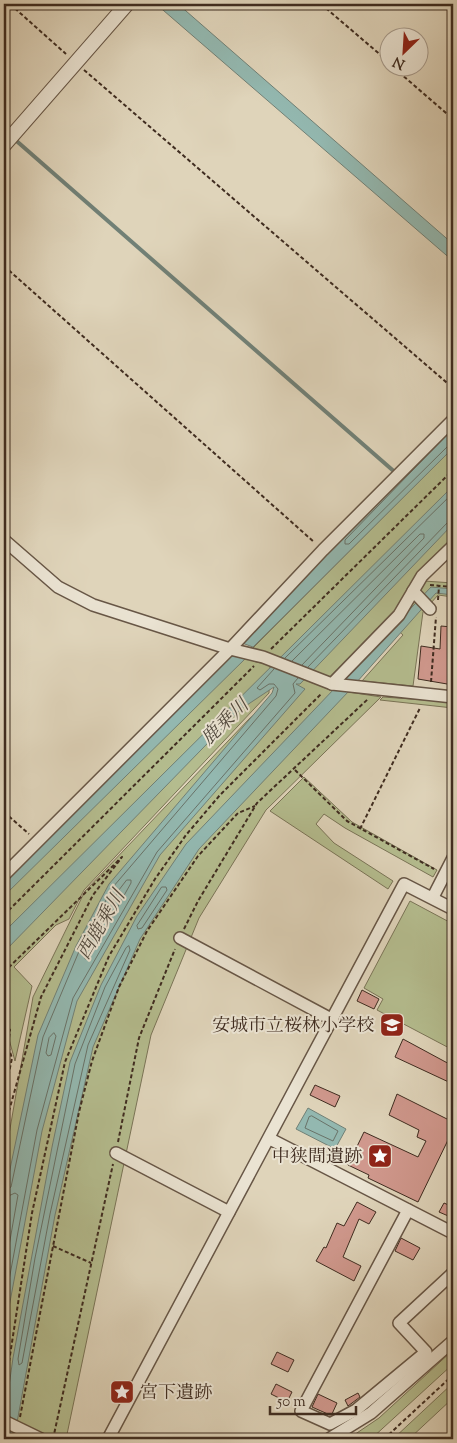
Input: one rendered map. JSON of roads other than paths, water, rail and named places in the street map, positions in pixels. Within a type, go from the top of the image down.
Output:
[{"type":"street","points":[[4,145],[127,4]]},
{"type":"street","points":[[4,875],[36,841],[230,650],[323,550],[453,420]]},
{"type":"street","points":[[4,540],[58,587],[93,605],[230,650],[262,658],[336,684],[357,688],[453,697]]},
{"type":"street","points":[[336,684],[399,616],[426,601],[422,576],[453,546]]},
{"type":"street","points":[[433,897],[453,858]]},
{"type":"street","points":[[108,1439],[270,1139],[404,884],[453,908]]},
{"type":"street","points":[[180,938],[333,1020]]},
{"type":"street","points":[[270,1139],[453,1233]]},
{"type":"street","points":[[116,1153],[229,1212]]},
{"type":"street","points":[[408,1210],[300,1411],[330,1424],[356,1410],[426,1352],[400,1323],[453,1273]]},
{"type":"street","points":[[329,1439],[371,1413],[453,1342]]},
{"type":"street","points":[[4,1420],[41,1439]]},
{"type":"water","points":[[156,4],[178,4],[453,244],[453,261]]},
{"type":"water","points":[[453,422],[453,448],[253,647],[242,643]]},
{"type":"water","points":[[453,486],[453,524],[300,684],[296,684],[305,689],[160,855],[77,1001],[42,1131],[4,1334],[4,1198],[38,1035],[76,946],[109,884],[272,693],[274,687],[241,709],[4,952],[4,932]]},
{"type":"water","points":[[431,587],[453,589],[453,595],[436,593],[356,683],[342,681]]},
{"type":"water","points":[[233,652],[247,657],[4,896],[4,879]]},
{"type":"water","points":[[335,688],[349,691],[199,849],[140,939],[93,1047],[55,1215],[14,1439],[4,1439],[4,1421],[13,1358],[52,1147],[70,1062],[101,985],[137,916],[186,844]]},
{"type":"water","points":[[308,1108],[346,1129],[335,1149],[296,1129]]},
{"type":"waterway","points":[[4,130],[397,474]]},
{"type":"place","name":"安城市立桜林小学校","points":[[392,1025]]},
{"type":"place","name":"中狭間遺跡","points":[[380,1156]]},
{"type":"place","name":"宮下遺跡","points":[[122,1392]]},
{"type":"water label","name":"鹿乗川","points":[[224,721]]},
{"type":"water label","name":"西鹿乗川","points":[[100,924]]}]
